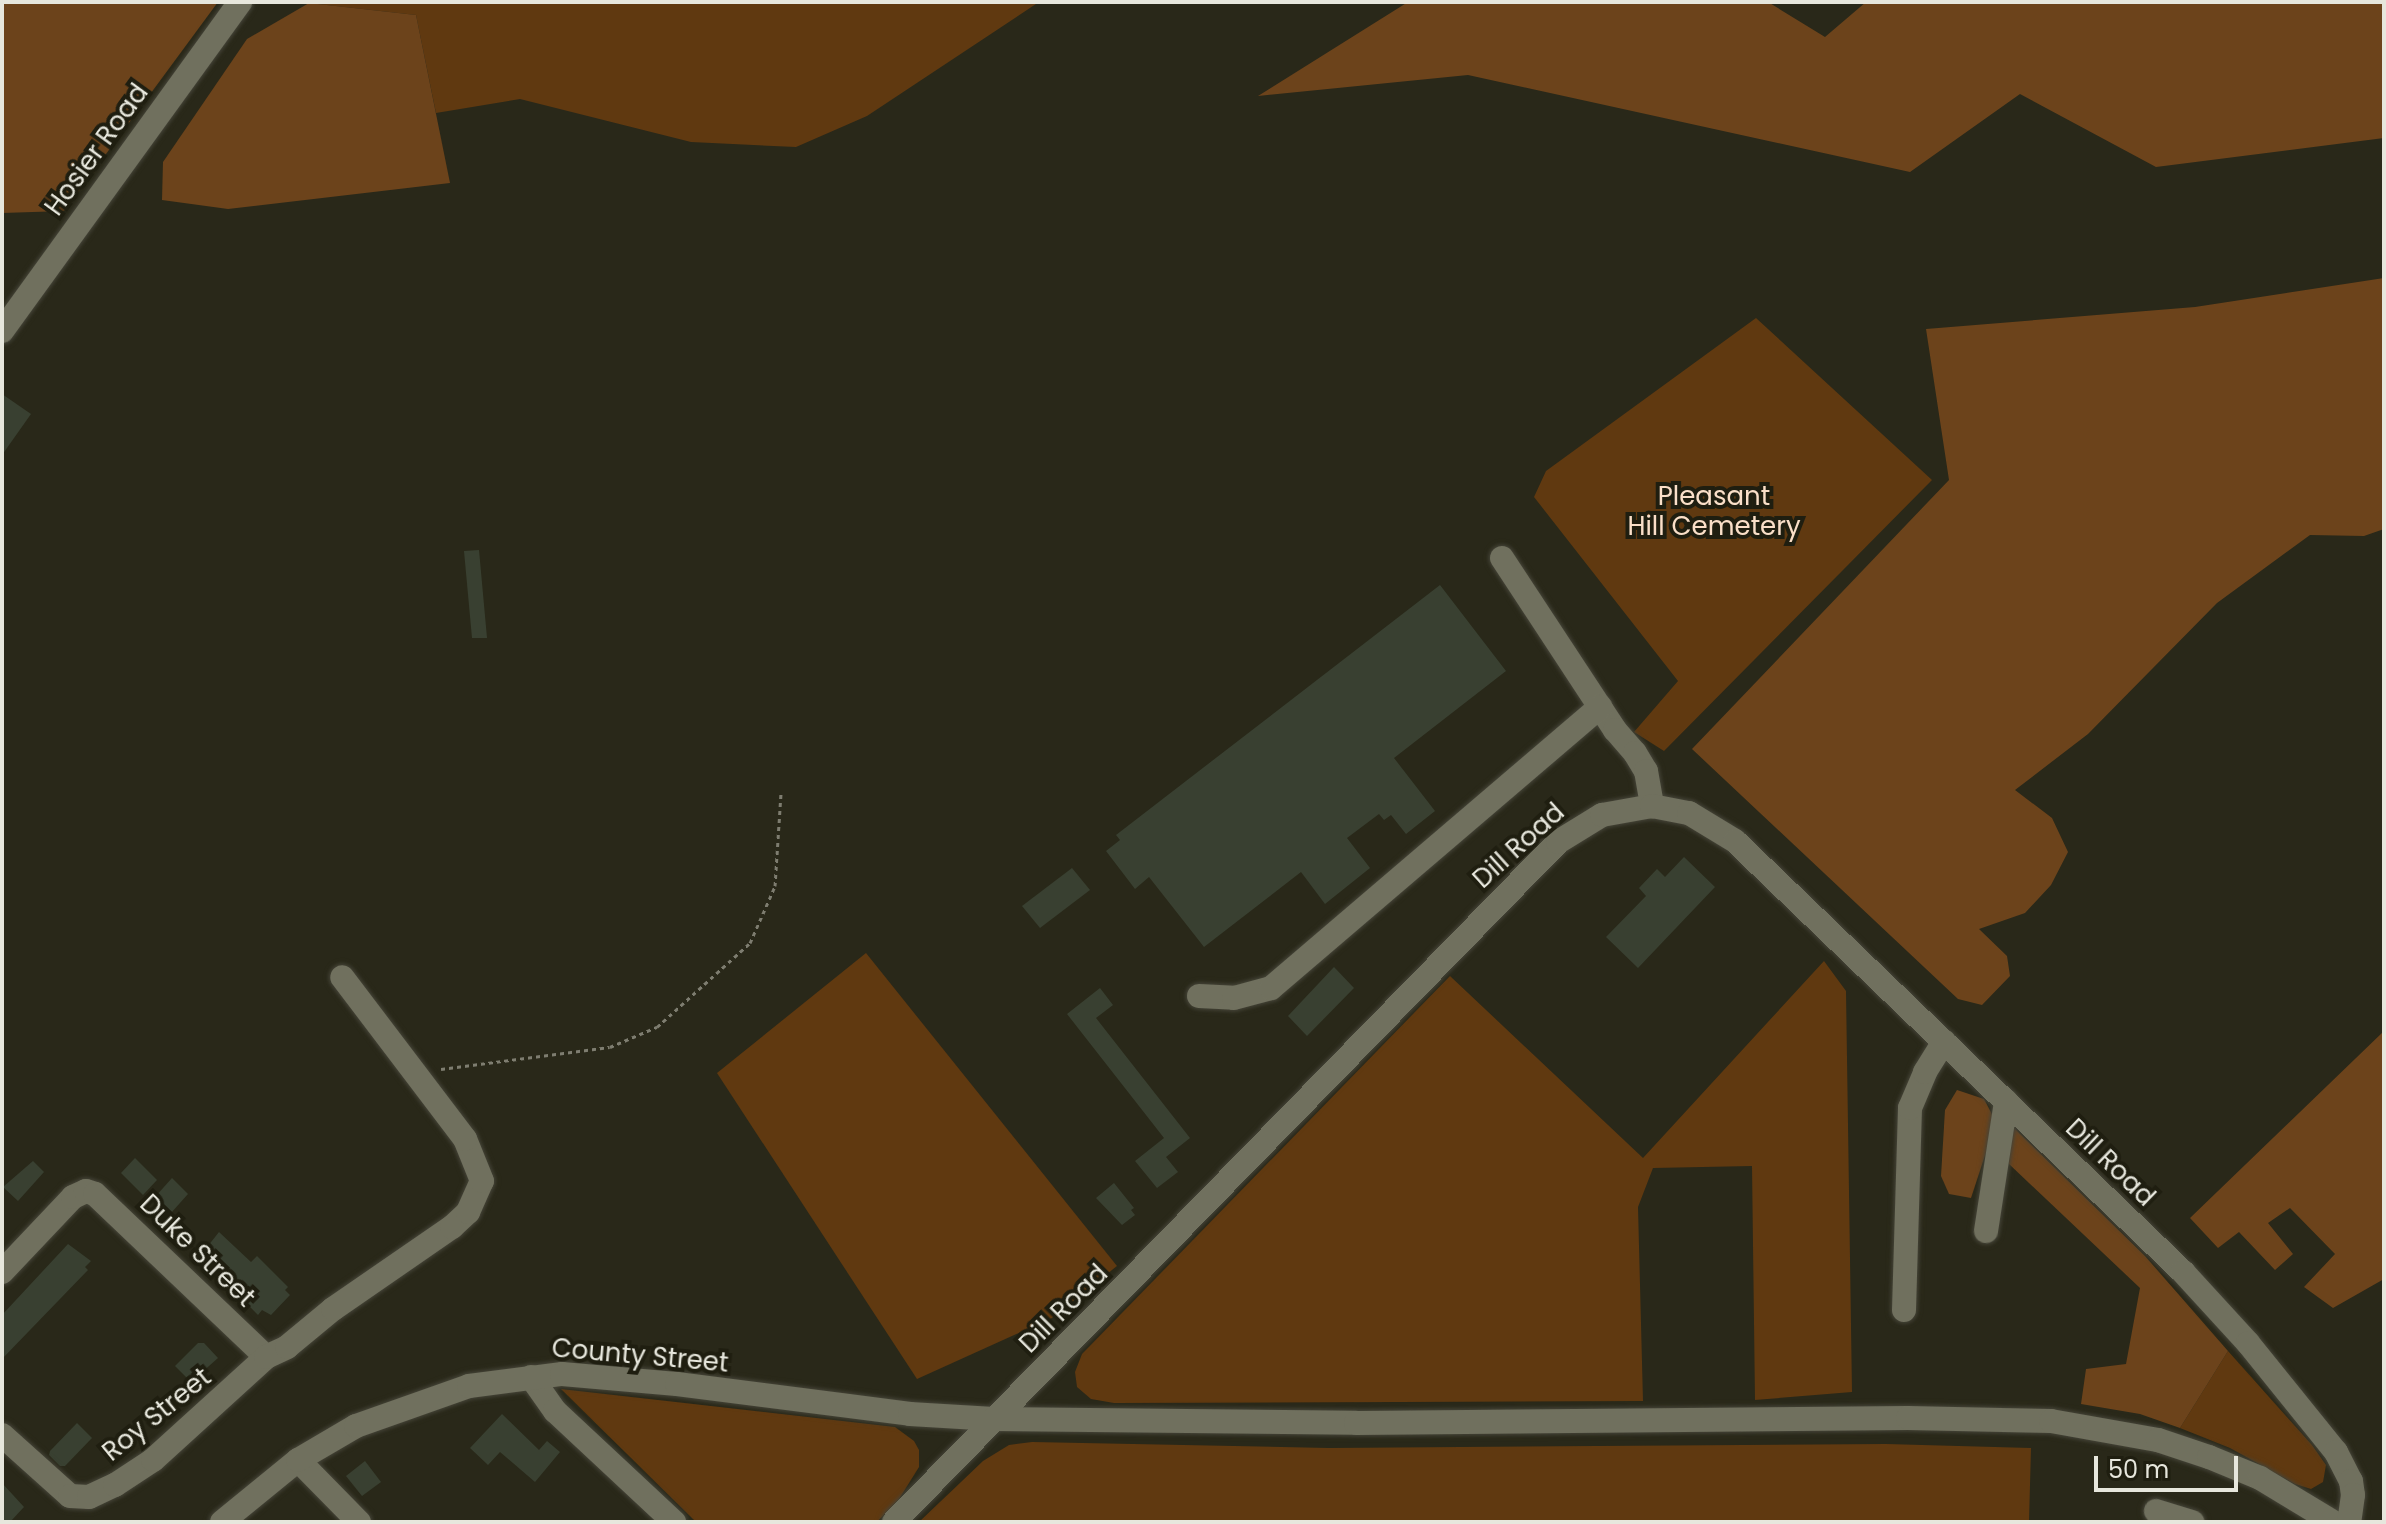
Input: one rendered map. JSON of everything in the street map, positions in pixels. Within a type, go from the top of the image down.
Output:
[{"type":"street","name":"Hosier Road","points":[[2,331],[240,2]]},
{"type":"street","points":[[1502,558],[1646,771],[1652,806]]},
{"type":"street","points":[[1199,996],[1234,998],[1271,988],[1600,707]]},
{"type":"street","name":"Dill Road","points":[[894,1522],[1558,842],[1602,815],[1652,806],[1689,813],[1735,841],[2183,1272],[2309,1416],[2336,1452],[2351,1481],[2353,1495],[2349,1522]]},
{"type":"street","name":"Roy Street","points":[[2,1435],[65,1493],[78,1499],[115,1485],[153,1460],[266,1357],[277,1354],[333,1309],[452,1227],[468,1212],[479,1194],[482,1181],[465,1139],[342,977]]},
{"type":"street","points":[[1904,1310],[1910,1108],[1925,1072],[1944,1042]]},
{"type":"street","points":[[1986,1231],[2006,1102]]},
{"type":"street","name":"Duke Street","points":[[2,1272],[73,1197],[86,1191],[95,1194],[155,1248],[266,1357]]},
{"type":"street","name":"County Street","points":[[222,1522],[298,1460],[356,1426],[431,1396],[531,1377],[602,1376],[910,1414],[994,1419],[1326,1423],[1908,1418],[2051,1421],[2158,1440],[2209,1457],[2260,1478],[2333,1522]]},
{"type":"street","points":[[531,1377],[555,1411],[674,1522]]},
{"type":"street","points":[[298,1460],[359,1522]]},
{"type":"street","points":[[2156,1511],[2192,1522]]},
{"type":"path","points":[[414,1072],[545,1058],[610,1047],[657,1027],[750,943],[775,886],[781,794]]},
{"type":"green space","points":[[299,2],[1039,2],[867,116],[796,147],[691,142],[520,99],[436,113],[416,15]]},
{"type":"green space","name":"Pleasant Hill Cemetery","points":[[1756,318],[1932,480],[1664,751],[1634,732],[1678,681],[1534,497],[1546,471]]},
{"type":"green space","points":[[866,953],[1117,1266],[1052,1318],[917,1379],[717,1073]]},
{"type":"green space","points":[[1824,961],[1846,991],[1852,1392],[1755,1400],[1752,1166],[1653,1168],[1638,1207],[1643,1401],[1114,1403],[1091,1399],[1077,1387],[1075,1372],[1082,1354],[1450,976],[1643,1158]]},
{"type":"green space","points":[[2228,1351],[2312,1445],[2326,1465],[2323,1482],[2311,1489],[2295,1484],[2230,1448],[2180,1428]]},
{"type":"green space","points":[[561,1389],[895,1427],[914,1441],[919,1450],[919,1467],[899,1499],[877,1522],[696,1522]]},
{"type":"green space","points":[[1032,1442],[1329,1448],[1886,1444],[2031,1448],[2029,1522],[919,1522],[983,1461],[1009,1445]]},
{"type":"shaded area","points":[[2,2],[218,2],[64,211],[2,213]]},
{"type":"shaded area","points":[[1408,2],[1768,2],[1825,37],[1866,2],[2384,2],[2384,138],[2156,167],[2020,94],[1910,172],[1468,75],[1258,96]]},
{"type":"shaded area","points":[[309,3],[416,15],[450,183],[228,209],[162,200],[163,162],[247,39]]},
{"type":"shaded area","points":[[2384,278],[2384,529],[2364,536],[2310,535],[2217,603],[2088,734],[2015,790],[2052,818],[2068,852],[2051,885],[2025,913],[1979,929],[2007,956],[2010,976],[1982,1005],[1958,999],[1692,749],[1949,480],[1926,329],[2195,307]]},
{"type":"shaded area","points":[[2384,1031],[2384,1279],[2333,1308],[2304,1287],[2335,1254],[2290,1208],[2268,1223],[2293,1254],[2275,1270],[2239,1232],[2218,1248],[2190,1218]]},
{"type":"shaded area","points":[[1957,1090],[1984,1099],[1996,1122],[1971,1198],[1949,1194],[1941,1176],[1945,1110]]},
{"type":"shaded area","points":[[2012,1126],[2145,1256],[2228,1351],[2180,1428],[2140,1414],[2081,1404],[2086,1369],[2126,1364],[2140,1288],[2009,1164]]},
{"type":"building","points":[[2,394],[31,414],[2,455]]},
{"type":"building","points":[[479,550],[487,638],[472,638],[464,551]]},
{"type":"building","points":[[1440,585],[1506,671],[1394,758],[1435,811],[1406,834],[1391,815],[1384,820],[1379,814],[1347,838],[1370,868],[1325,904],[1301,872],[1204,947],[1149,877],[1135,889],[1106,851],[1120,840],[1116,835]]},
{"type":"building","points":[[1684,857],[1715,887],[1638,968],[1606,937],[1646,896],[1639,888],[1657,869],[1665,877]]},
{"type":"building","points":[[1072,868],[1090,890],[1040,928],[1022,906]]},
{"type":"building","points":[[1334,967],[1354,988],[1307,1036],[1288,1016]]},
{"type":"building","points":[[1100,988],[1113,1005],[1096,1018],[1190,1138],[1166,1157],[1178,1172],[1157,1188],[1135,1161],[1164,1138],[1067,1014]]},
{"type":"building","points":[[135,1158],[157,1180],[143,1195],[121,1173]]},
{"type":"building","points":[[33,1161],[44,1172],[18,1201],[3,1187]]},
{"type":"building","points":[[172,1178],[188,1194],[171,1213],[155,1197]]},
{"type":"building","points":[[1114,1183],[1134,1208],[1131,1210],[1135,1215],[1122,1225],[1096,1198]]},
{"type":"building","points":[[219,1232],[251,1262],[257,1256],[288,1287],[285,1290],[290,1295],[271,1315],[262,1310],[258,1315],[200,1256]]},
{"type":"building","points":[[68,1244],[91,1261],[85,1267],[88,1270],[2,1359],[2,1315]]},
{"type":"building","points":[[198,1343],[204,1343],[218,1358],[191,1382],[175,1366]]},
{"type":"building","points":[[502,1414],[539,1450],[547,1441],[560,1452],[535,1482],[500,1452],[488,1465],[470,1448]]},
{"type":"building","points":[[77,1423],[92,1438],[65,1466],[60,1466],[49,1455],[50,1451]]},
{"type":"building","points":[[365,1461],[381,1482],[362,1496],[346,1476]]},
{"type":"building","points":[[2,1483],[24,1507],[10,1522],[2,1522]]}]
